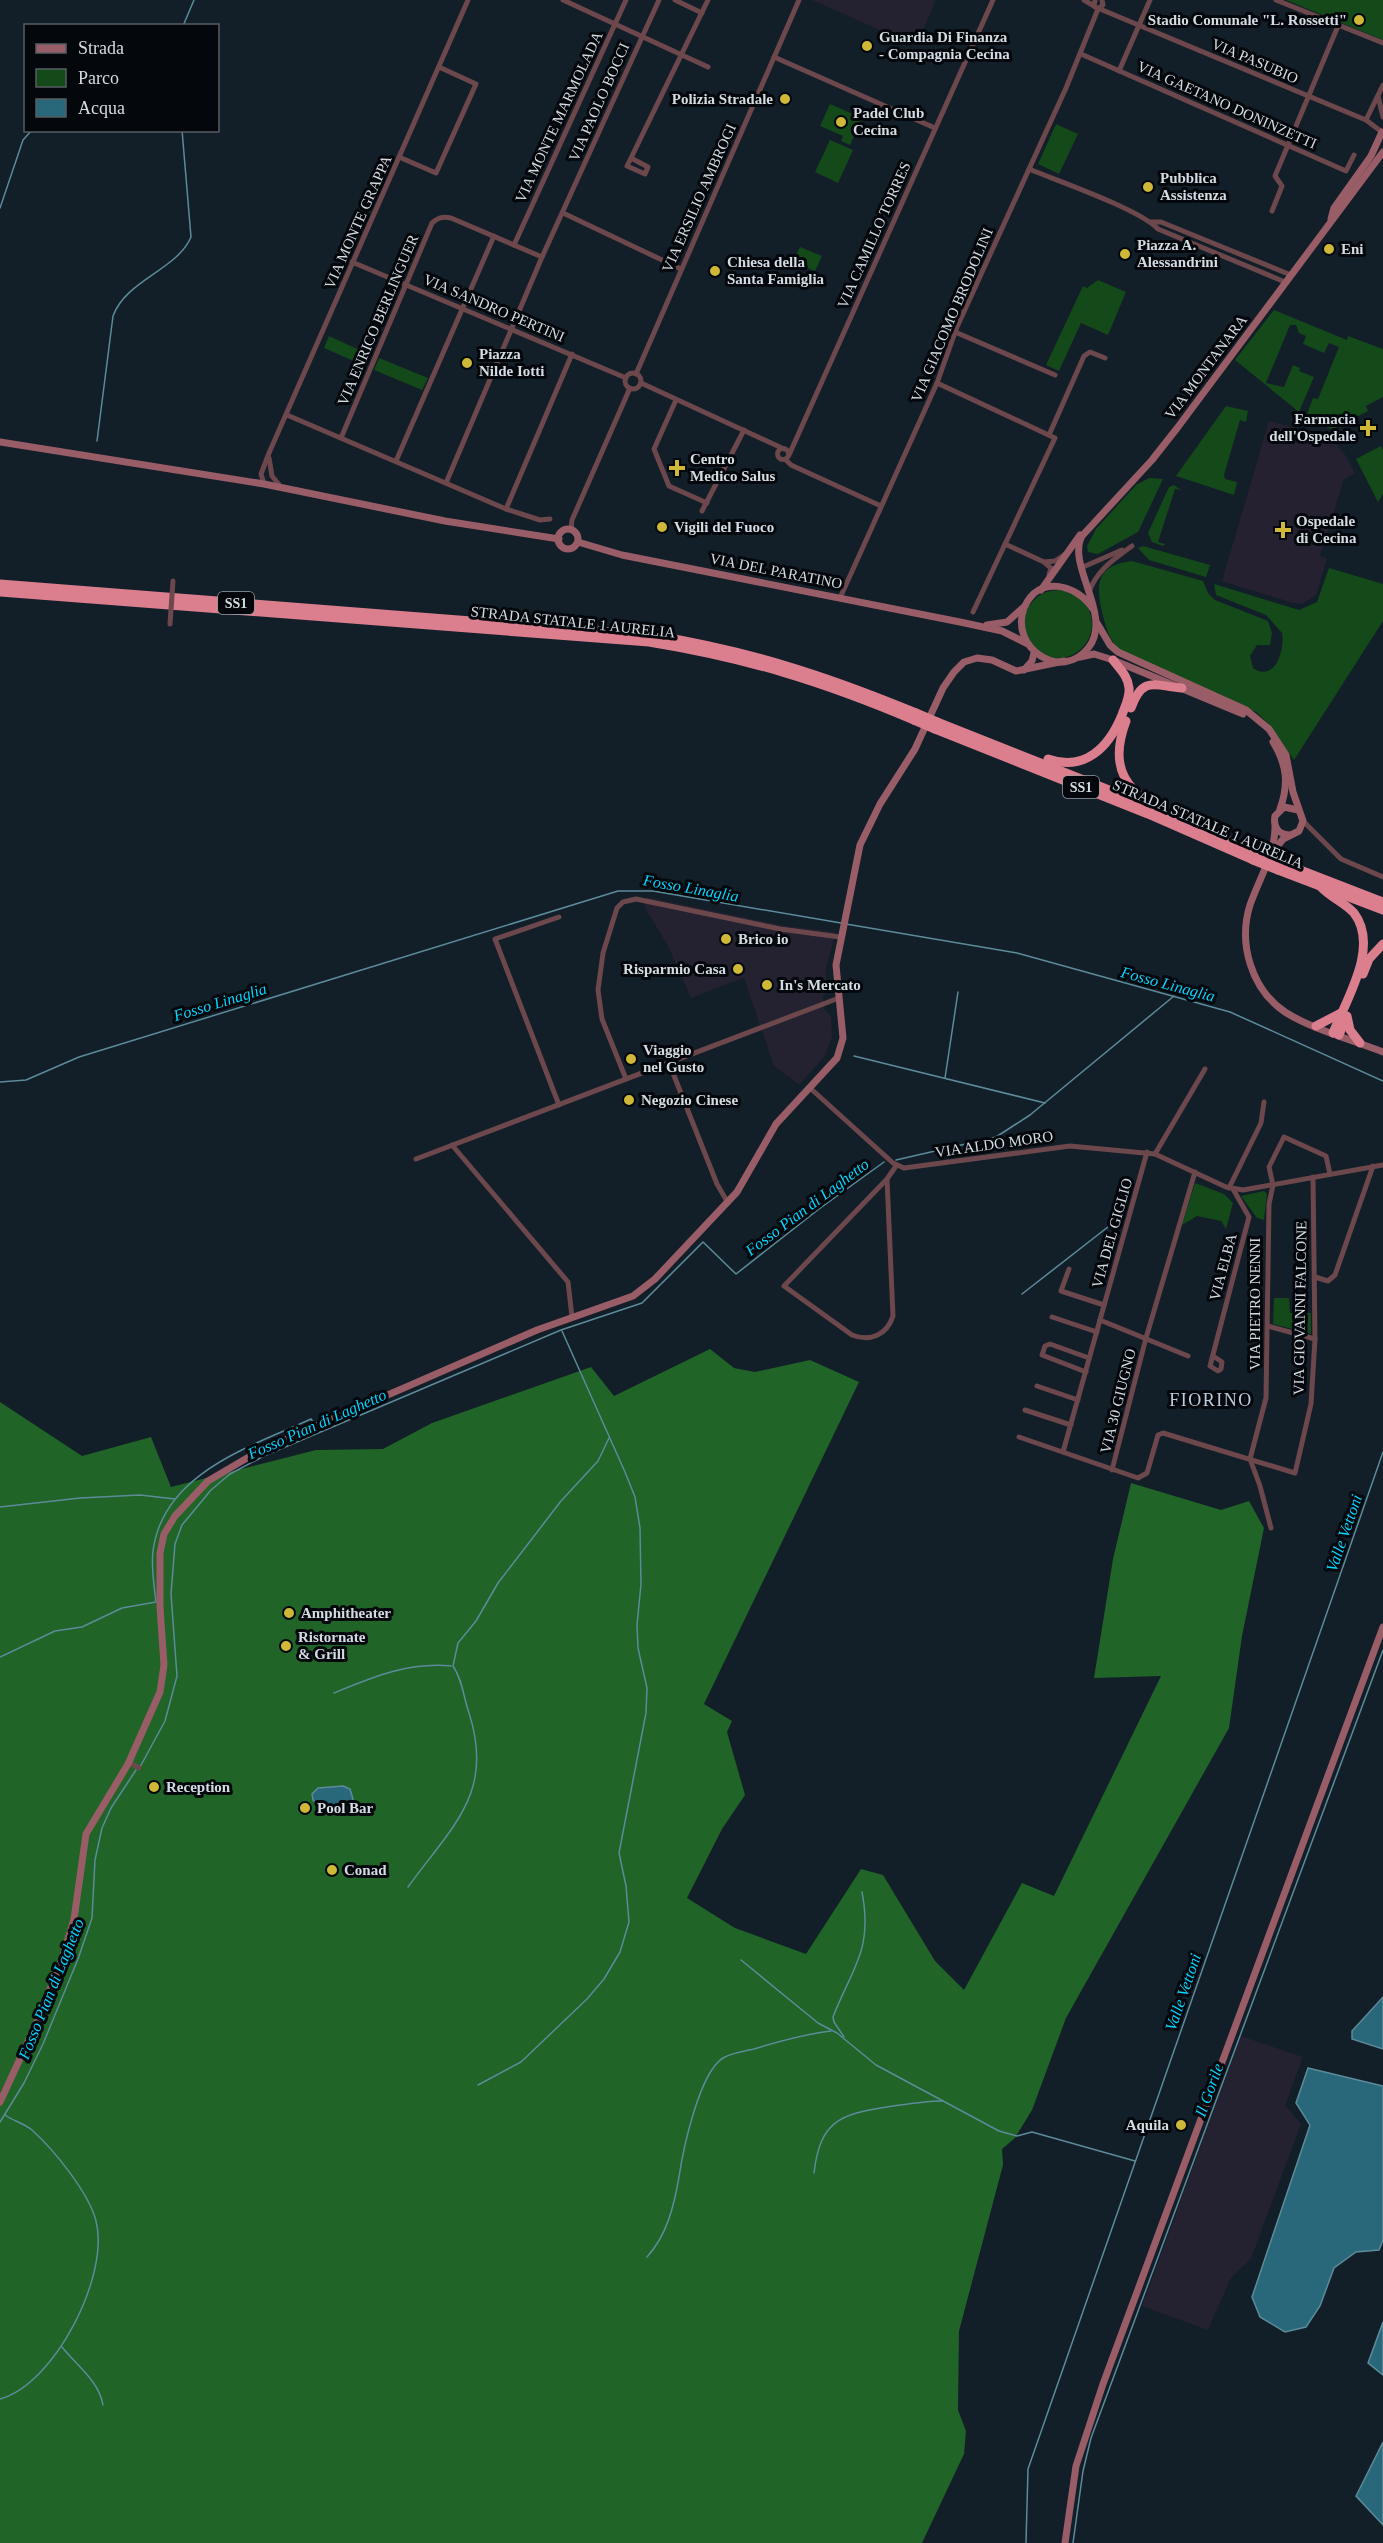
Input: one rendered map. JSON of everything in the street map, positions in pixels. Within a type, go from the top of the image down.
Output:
[{"type":"highway","name":"STRADA STATALE 1 AURELIA","points":[[0,584],[651,635],[703,644],[796,667],[853,686],[915,716],[1148,814],[1280,866],[1383,902]]},
{"type":"highway","name":"STRADA STATALE 1 AURELIA","points":[[0,592],[649,642],[701,651],[794,674],[915,716]]},
{"type":"highway","points":[[1020,754],[1030,752],[1068,763],[1093,756],[1105,746],[1115,733],[1129,691],[1124,674],[1113,660]]},
{"type":"highway","points":[[1152,807],[1148,799],[1132,789],[1123,774],[1119,757],[1120,740],[1134,698],[1141,689],[1154,684],[1182,688]]},
{"type":"highway","name":"STRADA STATALE 1 AURELIA","points":[[936,725],[1020,754],[1152,807],[1254,856]]},
{"type":"highway","name":"STRADA STATALE 1 AURELIA","points":[[1280,866],[1321,887],[1383,910]]},
{"type":"highway","points":[[1321,887],[1353,913],[1363,935],[1361,963],[1344,1014],[1350,1030],[1360,1043]]},
{"type":"highway","points":[[1336,1034],[1367,963],[1383,944]]},
{"type":"highway","points":[[1316,1026],[1344,1014]]},
{"type":"main road","points":[[1383,131],[1383,139]]},
{"type":"main road","name":"VIA MONTANARA","points":[[1331,219],[1334,208],[1371,156],[1383,131]]},
{"type":"main road","name":"VIA MONTANARA","points":[[1093,523],[1158,452],[1331,219],[1383,153]]},
{"type":"main road","points":[[0,442],[264,484],[445,521],[558,539]]},
{"type":"main road","points":[[970,624],[1000,625],[1010,620],[1041,590],[1064,555],[1093,523]]},
{"type":"main road","points":[[1093,523],[1080,541],[1079,552],[1096,621],[1102,635],[1118,652],[1237,706],[1262,722],[1286,755],[1298,810],[1303,821],[1299,831],[1289,835],[1270,856]]},
{"type":"main road","points":[[571,530],[577,535],[578,542],[573,548],[567,549],[558,539],[563,531],[571,530]]},
{"type":"main road","name":"VIA DEL PARATINO","points":[[578,542],[621,555],[970,624]]},
{"type":"main road","points":[[1041,590],[1064,586],[1076,590],[1086,598],[1093,609]]},
{"type":"main road","points":[[1025,606],[1021,625],[1026,643]]},
{"type":"main road","points":[[1078,656],[1089,647],[1095,635],[1096,621]]},
{"type":"main road","points":[[970,624],[1002,631],[1026,643],[1043,658],[1064,661]]},
{"type":"main road","points":[[1022,671],[1032,661],[1034,652]]},
{"type":"main road","points":[[0,2102],[36,2024],[62,1959],[74,1919],[86,1834],[134,1765],[156,1704],[163,1680],[160,1607],[161,1543],[175,1516],[208,1481],[259,1451],[572,1317],[640,1292],[728,1203],[742,1185],[776,1124],[833,1064],[840,1052],[843,1038],[836,971],[840,934],[856,857],[868,825],[910,759],[954,672],[964,662],[977,658],[992,660],[1011,670],[1022,671],[1094,654],[1243,714],[1266,732],[1279,753],[1286,776],[1285,794],[1275,816],[1270,856],[1247,921],[1246,939],[1249,960],[1257,980],[1274,1003],[1291,1015],[1383,1052]]},
{"type":"main road","points":[[1280,809],[1291,806],[1298,810]]},
{"type":"main road","points":[[1275,827],[1280,832],[1289,835]]},
{"type":"main road","points":[[1065,2543],[1076,2466],[1099,2395],[1383,1627]]},
{"type":"street","name":"VIA MONTE GRAPPA","points":[[264,484],[269,453],[468,0]]},
{"type":"street","points":[[563,0],[708,67]]},
{"type":"street","name":"VIA MONTE MARMOLADA","points":[[513,245],[626,0]]},
{"type":"street","name":"VIA PAOLO BOCCI","points":[[446,483],[542,257],[659,0]]},
{"type":"street","points":[[675,0],[702,13]]},
{"type":"street","points":[[631,158],[708,0]]},
{"type":"street","name":"VIA ERSILIO AMBROGI","points":[[636,374],[799,0]]},
{"type":"street","name":"VIA CAMILLO TORRES","points":[[778,456],[779,451],[787,452],[993,0]]},
{"type":"street","name":"VIA PASUBIO","points":[[1084,0],[1366,120],[1383,131]]},
{"type":"street","name":"VIA PASUBIO","points":[[1097,6],[1103,5],[1102,0]]},
{"type":"street","name":"VIA PASUBIO","points":[[1102,0],[1118,15]]},
{"type":"street","points":[[1119,71],[1150,0]]},
{"type":"street","points":[[1276,0],[1383,44]]},
{"type":"street","name":"VIA GIACOMO BRODOLINI","points":[[840,598],[937,383],[955,332],[1081,54],[1097,6]]},
{"type":"street","points":[[1272,211],[1282,186],[1275,176],[1338,26]]},
{"type":"street","name":"VIA GAETANO DONINZETTI","points":[[1081,54],[1346,171],[1354,155]]},
{"type":"street","points":[[774,57],[935,128]]},
{"type":"street","points":[[399,157],[436,173],[476,84],[439,67]]},
{"type":"street","points":[[1366,120],[1383,85]]},
{"type":"street","points":[[1378,96],[1383,117]]},
{"type":"street","points":[[1029,169],[1151,222],[1161,222],[1291,275]]},
{"type":"street","points":[[563,213],[681,268]]},
{"type":"street","name":"VIA ENRICO BERLINGUER","points":[[341,438],[432,224],[437,219],[444,216],[450,218],[542,257]]},
{"type":"street","points":[[1151,222],[1158,230],[1285,282]]},
{"type":"street","points":[[396,461],[494,236]]},
{"type":"street","name":"VIA SANDRO PERTINI","points":[[352,262],[626,378]]},
{"type":"street","points":[[955,332],[1055,375]]},
{"type":"street","points":[[1048,435],[1084,356],[1090,352],[1105,358]]},
{"type":"street","points":[[506,509],[572,354]]},
{"type":"street","points":[[636,374],[640,376],[641,384],[638,388],[630,388],[626,385],[626,378],[636,374]]},
{"type":"street","points":[[937,383],[1055,438],[973,612]]},
{"type":"street","points":[[641,384],[762,439],[787,452],[791,465],[881,506]]},
{"type":"street","points":[[571,530],[572,520],[630,388]]},
{"type":"street","points":[[676,400],[654,449],[669,486],[707,503]]},
{"type":"street","points":[[287,415],[506,509],[540,520],[550,519]]},
{"type":"street","points":[[702,511],[744,430]]},
{"type":"street","points":[[762,439],[778,456],[787,452]]},
{"type":"street","points":[[244,481],[255,477],[267,467],[274,480],[282,488]]},
{"type":"street","points":[[1005,544],[1044,562],[1051,568],[1049,575]]},
{"type":"street","points":[[1083,567],[1132,546],[1098,573],[1089,594]]},
{"type":"street","points":[[1044,562],[1055,561],[1064,555]]},
{"type":"street","points":[[170,624],[173,581]]},
{"type":"street","points":[[1303,821],[1341,859],[1383,878]]},
{"type":"street","points":[[626,1079],[602,1019],[598,998],[603,953],[617,908],[623,902],[636,899],[780,929],[823,935],[840,934]]},
{"type":"street","points":[[559,917],[495,939],[559,1105]]},
{"type":"street","points":[[416,1158],[839,999]]},
{"type":"street","points":[[669,1063],[717,1184],[728,1203]]},
{"type":"street","points":[[1155,1154],[1205,1069]]},
{"type":"street","points":[[810,1088],[896,1166],[887,1179],[784,1286],[852,1335],[861,1338],[871,1338],[881,1334],[893,1316],[887,1179]]},
{"type":"street","points":[[1264,1102],[1261,1123],[1231,1189],[1273,1185],[1383,1165]]},
{"type":"street","name":"VIA PIETRO NENNI","points":[[1250,1459],[1266,1398],[1269,1204],[1273,1185],[1269,1167],[1284,1137],[1326,1156],[1330,1174]]},
{"type":"street","points":[[452,1145],[568,1282],[572,1317]]},
{"type":"street","name":"VIA ALDO MORO","points":[[896,1166],[912,1168],[1056,1146],[1147,1152],[1231,1189]]},
{"type":"street","name":"VIA DEL GIGLIO","points":[[1063,1452],[1147,1152]]},
{"type":"street","points":[[1315,1277],[1328,1281],[1335,1275],[1373,1166]]},
{"type":"street","name":"VIA 30 GIUGNO","points":[[1112,1470],[1146,1338],[1195,1172]]},
{"type":"street","name":"VIA GIOVANNI FALCONE","points":[[1250,1459],[1295,1473],[1311,1404],[1315,1339],[1313,1177]]},
{"type":"street","name":"VIA ELBA","points":[[1212,1356],[1249,1217],[1231,1189]]},
{"type":"street","points":[[1069,1269],[1061,1291],[1104,1305]]},
{"type":"street","points":[[1052,1317],[1097,1332]]},
{"type":"street","points":[[1100,1320],[1188,1356]]},
{"type":"street","points":[[1268,1326],[1315,1339]]},
{"type":"street","points":[[1086,1372],[1042,1355],[1046,1346],[1050,1344],[1089,1358]]},
{"type":"street","points":[[1037,1386],[1078,1400]]},
{"type":"street","points":[[1025,1410],[1071,1425]]},
{"type":"street","points":[[1019,1437],[1112,1470],[1143,1477],[1160,1433],[1250,1459],[1260,1486],[1270,1528]]},
{"type":"shaded area","points":[[812,0],[936,0],[916,46]]},
{"type":"shaded area","name":"Ospedale di Cecina","points":[[1269,421],[1331,438],[1344,453],[1355,473],[1344,479],[1320,556],[1327,559],[1316,595],[1302,604],[1222,581]]},
{"type":"shaded area","points":[[646,897],[786,926],[836,932],[826,968],[827,991],[823,997],[825,1010],[831,1016],[832,1038],[824,1057],[799,1085],[774,1066],[744,978],[691,998],[668,946],[645,908]]},
{"type":"shaded area","points":[[1241,2036],[1303,2057],[1285,2105],[1301,2124],[1251,2259],[1231,2278],[1208,2330],[1142,2306]]},
{"type":"green space","name":"Stadio Comunale \"L. Rossetti\"","points":[[1286,0],[1383,0],[1383,40]]},
{"type":"green space","name":"Padel Club Cecina","points":[[830,104],[862,118],[850,145],[841,141],[843,136],[820,126]]},
{"type":"green space","points":[[1056,124],[1078,134],[1059,174],[1038,164]]},
{"type":"green space","points":[[830,140],[853,150],[838,183],[815,172]]},
{"type":"green space","points":[[800,247],[822,256],[815,271],[793,262]]},
{"type":"green space","points":[[1098,280],[1126,292],[1108,335],[1081,323],[1059,371],[1046,365],[1083,286],[1087,288]]},
{"type":"green space","points":[[1274,310],[1347,340],[1348,336],[1383,349],[1383,397],[1366,406],[1368,411],[1333,429],[1304,422],[1313,398],[1318,399],[1339,347],[1329,343],[1324,353],[1303,344],[1306,336],[1299,333],[1296,325],[1290,325],[1266,383],[1284,387],[1293,365],[1300,368],[1299,371],[1314,377],[1299,412],[1235,360]]},
{"type":"green space","points":[[329,336],[370,355],[365,366],[324,348]]},
{"type":"green space","points":[[379,358],[428,378],[422,390],[374,370]]},
{"type":"green space","points":[[1226,406],[1248,411],[1246,422],[1240,420],[1224,475],[1225,479],[1237,482],[1234,495],[1176,476]]},
{"type":"green space","points":[[1381,446],[1383,450],[1383,494],[1378,502],[1356,459]]},
{"type":"green space","points":[[1149,478],[1163,479],[1138,532],[1098,554],[1088,552],[1087,546],[1096,529],[1136,485]]},
{"type":"green space","points":[[1174,485],[1181,490],[1175,489],[1158,542],[1165,544],[1163,546],[1152,542],[1148,533],[1169,487]]},
{"type":"green space","points":[[1143,546],[1210,565],[1206,577],[1149,560],[1138,548]]},
{"type":"green space","points":[[1132,561],[1203,581],[1208,593],[1215,600],[1268,621],[1272,633],[1270,645],[1257,645],[1250,656],[1253,668],[1261,672],[1273,668],[1277,662],[1282,648],[1282,633],[1266,615],[1216,595],[1214,584],[1299,610],[1317,602],[1329,568],[1383,584],[1383,621],[1294,760],[1268,723],[1256,712],[1120,650],[1116,646],[1105,623],[1099,584],[1106,571],[1112,566]]},
{"type":"green space","points":[[1058,590],[1071,593],[1082,600],[1089,611],[1092,624],[1089,637],[1082,648],[1071,655],[1058,658],[1045,655],[1034,648],[1027,637],[1024,624],[1027,611],[1034,600],[1045,593]]},
{"type":"green space","points":[[1195,1183],[1224,1194],[1233,1203],[1226,1229],[1221,1221],[1197,1216],[1182,1225]]},
{"type":"green space","points":[[1264,1191],[1267,1194],[1264,1220],[1257,1218],[1241,1196]]},
{"type":"green space","points":[[1274,1298],[1289,1298],[1290,1313],[1311,1313],[1311,1334],[1273,1324]]},
{"type":"green space","points":[[710,1349],[734,1368],[755,1372],[810,1360],[859,1382],[704,1704],[732,1721],[727,1732],[745,1795],[722,1829],[687,1898],[735,1928],[806,1954],[861,1869],[883,1875],[935,1961],[964,1990],[1022,1883],[1054,1896],[1161,1676],[1094,1678],[1113,1559],[1131,1483],[1221,1510],[1249,1501],[1264,1528],[1242,1636],[1229,1728],[1066,2018],[1032,2110],[1015,2138],[1002,2149],[1003,2165],[959,2331],[958,2410],[966,2431],[964,2454],[922,2543],[0,2543],[0,1402],[82,1456],[151,1437],[171,1487],[316,1450],[383,1449],[432,1423],[591,1367],[614,1396]]},
{"type":"water","points":[[343,1786],[350,1789],[353,1799],[345,1807],[325,1811],[313,1800],[312,1794],[318,1788]]},
{"type":"water","points":[[1383,1997],[1383,2049],[1352,2039],[1352,2031]]},
{"type":"water","points":[[1308,2068],[1383,2086],[1383,2240],[1379,2250],[1356,2252],[1334,2268],[1320,2306],[1306,2327],[1285,2332],[1260,2317],[1252,2297],[1310,2125],[1296,2103]]},
{"type":"water","points":[[1383,2322],[1383,2375],[1368,2363]]},
{"type":"water","points":[[1383,2442],[1383,2525],[1356,2496]]},
{"type":"waterway","points":[[184,24],[194,0]]},
{"type":"waterway","points":[[0,208],[23,140],[30,132]]},
{"type":"waterway","points":[[97,441],[113,316],[129,293],[175,258],[191,237],[182,132]]},
{"type":"waterway","name":"Fosso Linaglia","points":[[0,1082],[26,1080],[79,1057],[618,891],[653,891],[841,923]]},
{"type":"waterway","name":"Fosso Linaglia","points":[[846,924],[1017,953],[1230,1012],[1383,1081]]},
{"type":"waterway","points":[[945,1078],[958,992]]},
{"type":"waterway","name":"Fosso Pian di Laghetto","points":[[896,1160],[996,1137],[1030,1115],[1174,996]]},
{"type":"waterway","points":[[854,1056],[1045,1103]]},
{"type":"waterway","name":"Fosso Pian di Laghetto","points":[[140,1767],[165,1721],[177,1676],[171,1594],[175,1544],[182,1525],[211,1490],[230,1474],[264,1456],[561,1330],[642,1303],[703,1242],[736,1274],[884,1162]]},
{"type":"waterway","points":[[1022,1294],[1113,1223],[1123,1219]]},
{"type":"waterway","points":[[478,2085],[521,2062],[587,1999],[604,1979],[620,1952],[629,1922],[626,1886],[619,1853],[646,1713],[647,1688],[638,1648],[637,1625],[641,1584],[640,1528],[635,1497],[562,1331]]},
{"type":"waterway","points":[[0,1657],[55,1631],[82,1627],[122,1608],[156,1602],[153,1551],[160,1524],[173,1501],[191,1482],[213,1466],[262,1440],[311,1419],[313,1422]]},
{"type":"waterway","points":[[408,1887],[453,1826],[465,1807],[473,1787],[477,1765],[476,1741],[461,1683],[453,1666],[458,1643],[476,1621],[498,1583],[561,1501],[598,1461],[609,1438]]},
{"type":"waterway","name":"Valle Vettoni","points":[[1026,2543],[1028,2469],[1383,1452]]},
{"type":"waterway","points":[[0,1507],[80,1498],[140,1495],[175,1499]]},
{"type":"waterway","name":"Il Gorile","points":[[1073,2543],[1083,2471],[1091,2438],[1383,1650]]},
{"type":"waterway","points":[[334,1693],[391,1672],[420,1666],[451,1666]]},
{"type":"waterway","name":"Fosso Pian di Laghetto","points":[[0,2122],[24,2083],[43,2044],[78,1959],[92,1918],[95,1860],[102,1828],[111,1808],[136,1770]]},
{"type":"waterway","points":[[844,2037],[833,2017],[863,1944],[865,1912],[862,1892]]},
{"type":"waterway","points":[[741,1960],[818,2023],[837,2033],[876,2065],[999,2131],[1017,2136],[1032,2132],[1135,2161]]},
{"type":"waterway","points":[[647,2257],[660,2239],[669,2220],[694,2113],[714,2066],[723,2058],[734,2053],[831,2031]]},
{"type":"waterway","points":[[814,2173],[821,2142],[827,2131],[845,2117],[887,2107],[943,2101]]},
{"type":"waterway","points":[[0,2399],[20,2389],[40,2372],[74,2325],[95,2269],[98,2244],[96,2221],[79,2185],[51,2149],[33,2131],[5,2115]]},
{"type":"waterway","points":[[62,2347],[97,2388],[103,2405]]},
{"type":"place","name":"Stadio Comunale \"L. Rossetti\"","points":[[1359,20]]},
{"type":"place","name":"Guardia Di Finanza - Compagnia Cecina","points":[[867,46]]},
{"type":"place","name":"Polizia Stradale","points":[[785,99]]},
{"type":"place","name":"Padel Club Cecina","points":[[841,122]]},
{"type":"place","name":"Pubblica Assistenza","points":[[1148,187]]},
{"type":"place","name":"Eni","points":[[1329,249]]},
{"type":"place","name":"Piazza A. Alessandrini","points":[[1125,254]]},
{"type":"place","name":"Chiesa della Santa Famiglia","points":[[715,271]]},
{"type":"place","name":"Piazza Nilde Iotti","points":[[467,363]]},
{"type":"place","name":"Farmacia dell'Ospedale","points":[[1368,428]]},
{"type":"place","name":"Centro Medico Salus","points":[[677,468]]},
{"type":"place","name":"Vigili del Fuoco","points":[[662,527]]},
{"type":"place","name":"Ospedale di Cecina","points":[[1283,530]]},
{"type":"place","name":"Brico io","points":[[726,939]]},
{"type":"place","name":"Risparmio Casa","points":[[738,969]]},
{"type":"place","name":"In's Mercato","points":[[767,985]]},
{"type":"place","name":"Viaggio nel Gusto","points":[[631,1059]]},
{"type":"place","name":"Negozio Cinese","points":[[629,1100]]},
{"type":"place","name":"Amphitheater","points":[[289,1613]]},
{"type":"place","name":"Ristornate & Grill","points":[[286,1646]]},
{"type":"place","name":"Reception","points":[[154,1787]]},
{"type":"place","name":"Pool Bar","points":[[305,1808]]},
{"type":"place","name":"Conad","points":[[332,1870]]},
{"type":"place","name":"Aquila","points":[[1181,2125]]},
{"type":"district","name":"FIORINO","points":[[1211,1400]]}]
